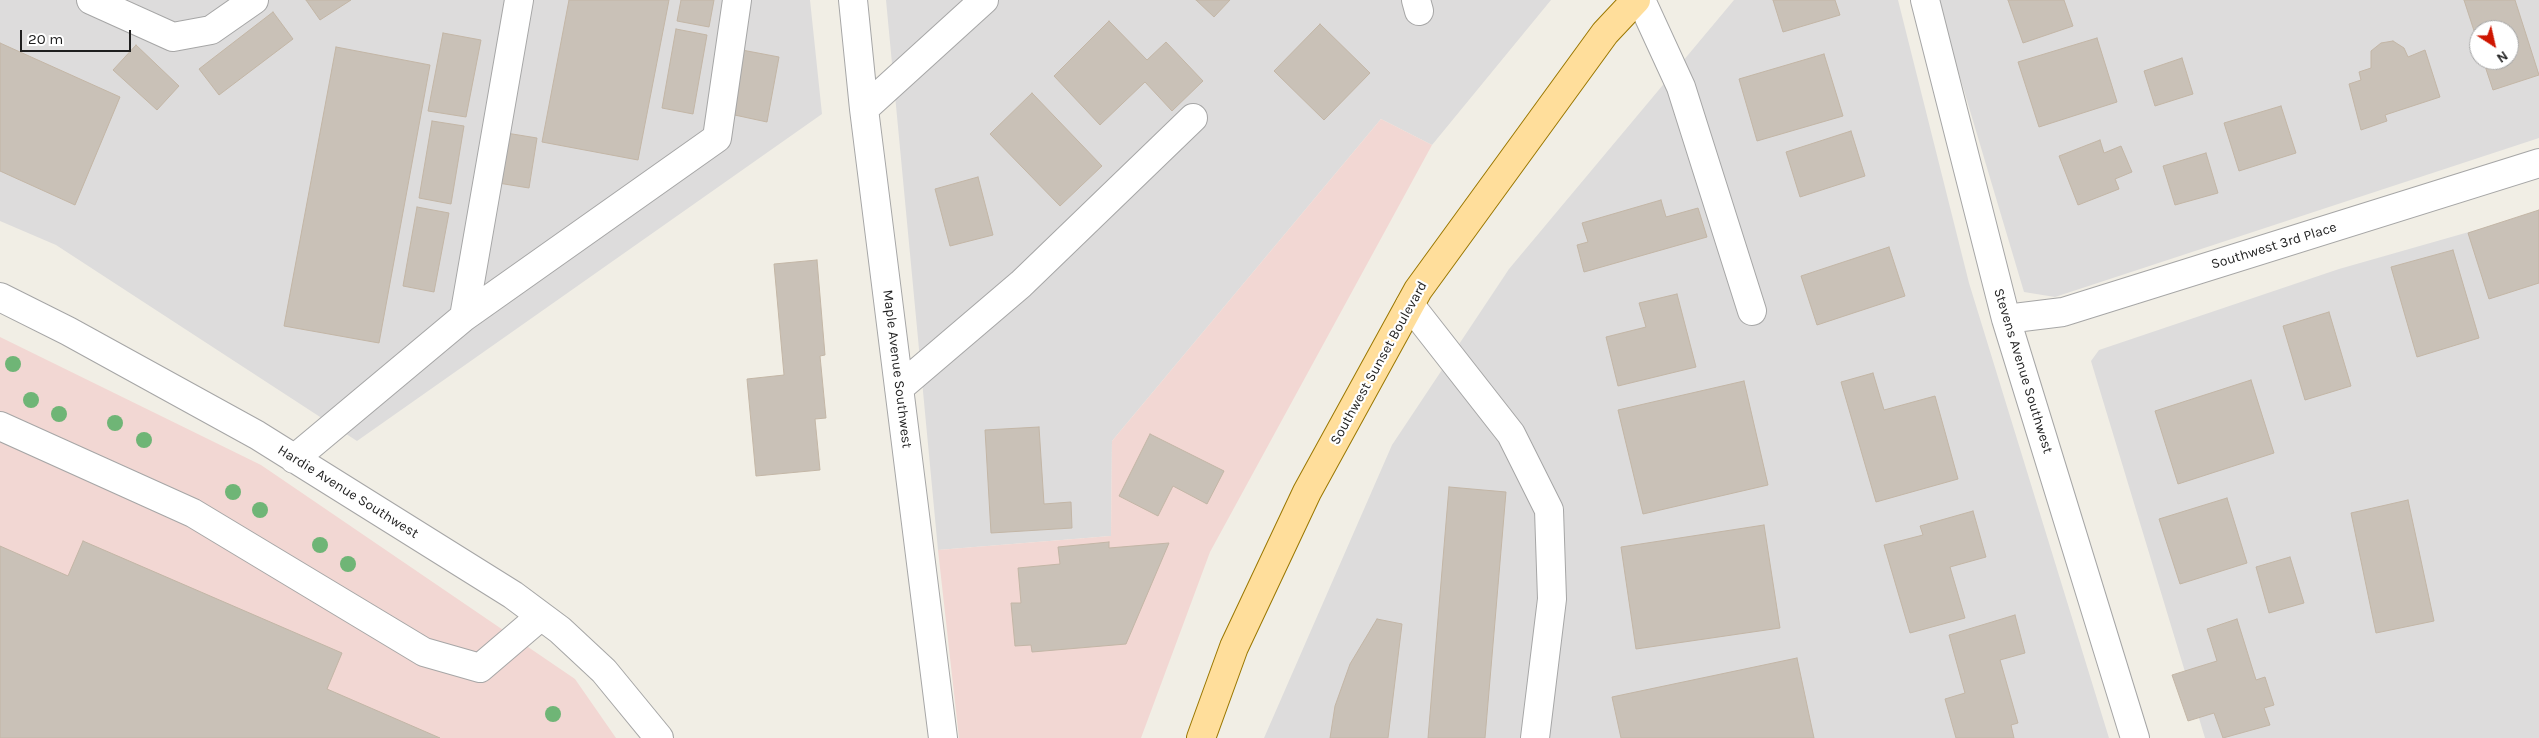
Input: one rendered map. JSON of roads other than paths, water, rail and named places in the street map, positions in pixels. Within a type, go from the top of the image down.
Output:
[{"type":"main road","name":"Southwest Sunset Boulevard","points":[[1201,738],[1234,647],[1307,492],[1418,290],[1605,33],[1636,0]]},
{"type":"street","points":[[91,0],[173,37],[211,30],[254,0]]},
{"type":"street","points":[[464,316],[519,0]]},
{"type":"street","points":[[294,459],[464,316],[717,138],[737,0]]},
{"type":"street","name":"Maple Avenue Southwest","points":[[853,0],[864,109],[943,738]]},
{"type":"street","points":[[864,109],[984,0]]},
{"type":"street","points":[[1641,0],[1681,87],[1752,311]]},
{"type":"street","name":"Stevens Avenue Southwest","points":[[1925,0],[2006,319],[2135,738]]},
{"type":"street","points":[[899,388],[1021,284],[1193,118]]},
{"type":"street","name":"Southwest 3rd Place","points":[[2006,319],[2064,312],[2539,163]]},
{"type":"street","name":"Hardie Avenue Southwest","points":[[0,297],[77,336],[257,435],[513,595],[541,616],[604,671],[659,738]]},
{"type":"street","points":[[1410,305],[1511,434],[1549,510],[1552,599],[1535,738]]},
{"type":"street","points":[[0,426],[193,512],[424,652],[480,668],[541,616]]}]
